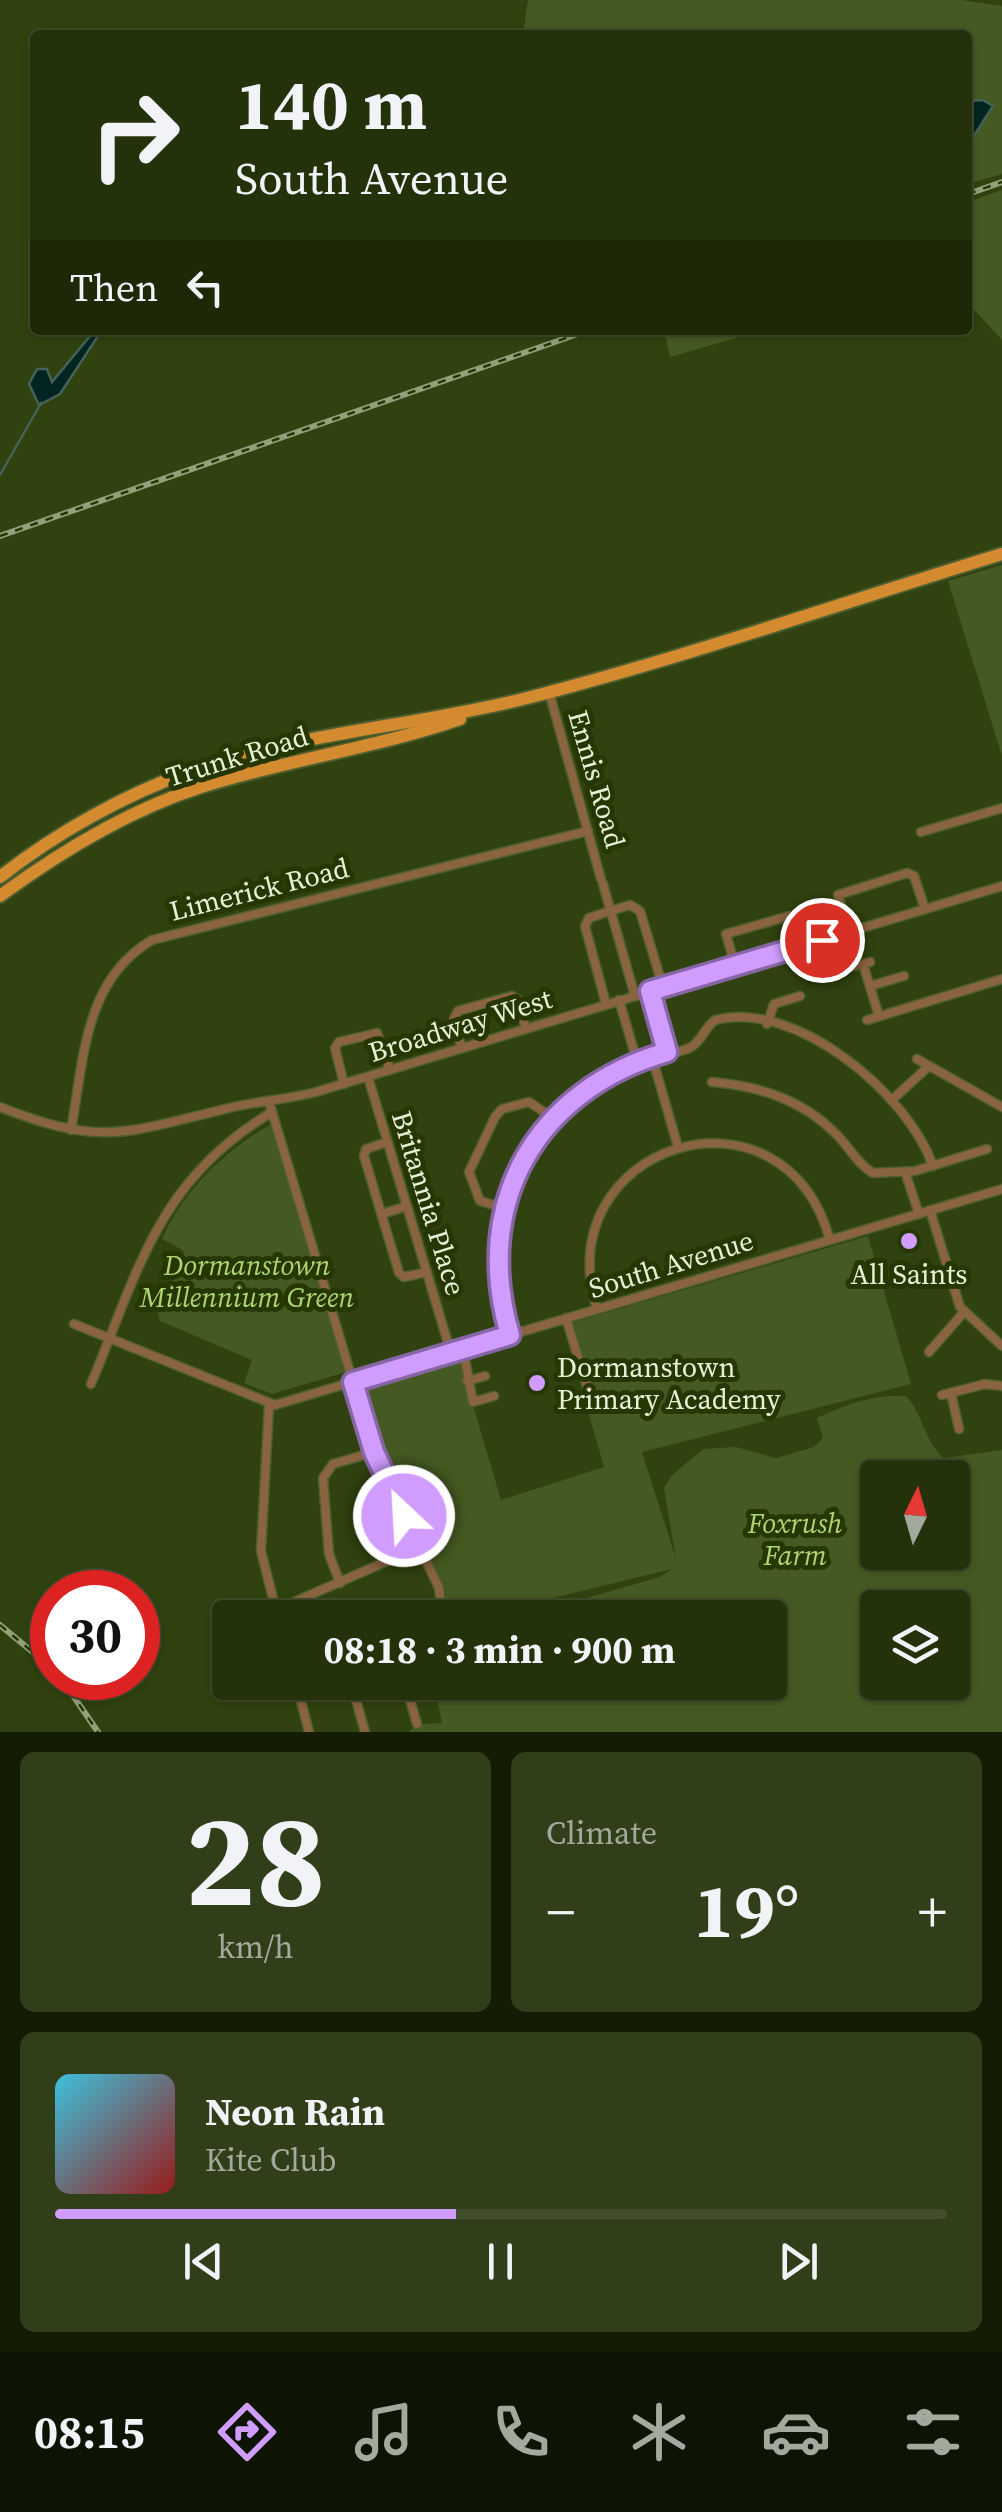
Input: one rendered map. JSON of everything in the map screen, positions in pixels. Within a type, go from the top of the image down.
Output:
[{"type":"main road","name":"Trunk Road","points":[[0,896],[46,862],[199,788],[439,726],[1002,554]]},
{"type":"main road","name":"Trunk Road","points":[[0,877],[30,853],[96,815],[191,771],[286,746],[505,704]]},
{"type":"street","name":"Ennis Road","points":[[549,692],[634,996]]},
{"type":"street","points":[[921,832],[1002,808]]},
{"type":"street","name":"Limerick Road","points":[[71,1130],[99,993],[121,962],[152,940],[588,831]]},
{"type":"street","points":[[848,932],[840,894],[907,874],[914,876],[924,909]]},
{"type":"street","name":"Broadway West","points":[[91,1384],[173,1200],[198,1168],[270,1107],[1002,886]]},
{"type":"street","points":[[606,1004],[585,926],[591,916],[632,905],[640,910],[663,987]]},
{"type":"street","points":[[735,966],[726,937],[730,930],[786,914],[799,946]]},
{"type":"street","points":[[863,964],[879,1016]]},
{"type":"street","points":[[870,986],[904,976]]},
{"type":"street","points":[[866,1020],[1002,979]]},
{"type":"street","points":[[650,991],[667,1052]]},
{"type":"street","points":[[462,1048],[454,1021],[458,1011],[512,996],[518,1000],[526,1029]]},
{"type":"street","points":[[766,1024],[774,1004],[800,996]]},
{"type":"street","points":[[619,1000],[637,1061]]},
{"type":"street","points":[[510,1335],[497,1260],[505,1208],[523,1161],[553,1118],[588,1088],[637,1061],[692,1047],[707,1026],[720,1018],[766,1024],[830,1048],[893,1098],[922,1137],[934,1166]]},
{"type":"street","points":[[344,1084],[335,1048],[339,1042],[377,1033],[390,1070]]},
{"type":"street","points":[[652,1057],[678,1147]]},
{"type":"street","points":[[917,1059],[1002,1106]]},
{"type":"street","points":[[893,1098],[929,1066]]},
{"type":"street","name":"Britannia Place","points":[[368,1077],[448,1343]]},
{"type":"street","points":[[712,1082],[734,1089],[769,1092],[803,1108],[830,1128],[873,1173],[905,1172],[988,1150]]},
{"type":"street","points":[[505,1208],[480,1201],[470,1177],[471,1164],[496,1117],[502,1109],[529,1102],[553,1118]]},
{"type":"street","points":[[238,1106],[247,1127]]},
{"type":"street","points":[[0,1107],[71,1130],[148,1130],[238,1106],[270,1107],[374,1452],[439,1588],[441,1600]]},
{"type":"street","points":[[387,1142],[364,1153],[401,1276],[427,1272]]},
{"type":"street","points":[[598,1309],[590,1262],[601,1212],[634,1170],[678,1147],[719,1142],[754,1150],[776,1161],[810,1192],[830,1240]]},
{"type":"street","points":[[972,1143],[974,1153]]},
{"type":"street","points":[[905,1172],[919,1214]]},
{"type":"street","name":"South Avenue","points":[[269,1406],[1002,1189]]},
{"type":"street","points":[[382,1214],[407,1206]]},
{"type":"street","points":[[930,1210],[964,1312],[998,1343],[1002,1332]]},
{"type":"street","points":[[930,1352],[964,1312]]},
{"type":"street","points":[[566,1318],[592,1403]]},
{"type":"street","points":[[74,1324],[269,1406],[261,1551],[273,1600]]},
{"type":"street","points":[[928,1334],[938,1342]]},
{"type":"street","points":[[463,1349],[474,1402],[494,1396]]},
{"type":"street","points":[[467,1381],[485,1376]]},
{"type":"street","points":[[960,1429],[946,1394],[984,1384],[1002,1386]]},
{"type":"street","points":[[340,1583],[329,1554],[323,1478],[333,1464],[374,1452]]},
{"type":"street","points":[[305,1600],[419,1547]]},
{"type":"street","points":[[301,1700],[310,1732]]},
{"type":"street","points":[[356,1700],[365,1732]]},
{"type":"street","points":[[410,1700],[417,1724]]},
{"type":"green space","points":[[528,0],[961,0],[1002,6],[1002,174],[972,183],[972,30],[524,30]]},
{"type":"green space","points":[[1002,190],[1002,340],[972,307],[972,201]]},
{"type":"green space","points":[[665,335],[747,335],[670,357]]},
{"type":"green space","points":[[1002,565],[1002,756],[948,581]]},
{"type":"green space","name":"Dormanstown Millennium Green","points":[[271,1124],[346,1372],[272,1394],[244,1383],[252,1360],[160,1321],[158,1314],[184,1251],[162,1239],[171,1221],[207,1173]]},
{"type":"green space","name":"Foxrush Farm","points":[[868,1236],[911,1384],[642,1452],[676,1559],[664,1488],[672,1475],[703,1449],[736,1447],[776,1458],[814,1447],[823,1438],[817,1418],[860,1401],[906,1396],[932,1445],[944,1458],[1002,1450],[1002,1732],[409,1732],[417,1724],[442,1723],[437,1700],[787,1700],[787,1600],[580,1600],[660,1577],[672,1569],[544,1600],[446,1600],[379,1454],[361,1387],[459,1358],[501,1500],[604,1467],[587,1408],[596,1405],[571,1323]]},
{"type":"water","points":[[983,100],[993,106],[972,139],[972,101]]},
{"type":"water","points":[[91,335],[99,335],[60,394],[39,405],[29,384],[37,369],[47,369],[52,382]]},
{"type":"waterway","points":[[0,475],[41,403]]},
{"type":"railway","points":[[972,193],[1002,182]]},
{"type":"railway","points":[[0,536],[575,335]]},
{"type":"railway","points":[[0,1625],[30,1650]]},
{"type":"railway","points":[[76,1700],[98,1732]]},
{"type":"place","name":"All Saints","points":[[909,1241]]},
{"type":"place","name":"Dormanstown Primary Academy","points":[[537,1383]]},
{"type":"route","points":[[404,1516],[374,1452],[353,1382],[510,1335],[498,1285],[497,1260],[499,1233],[516,1176],[536,1140],[569,1102],[623,1066],[667,1052],[650,991],[822,940]]}]
